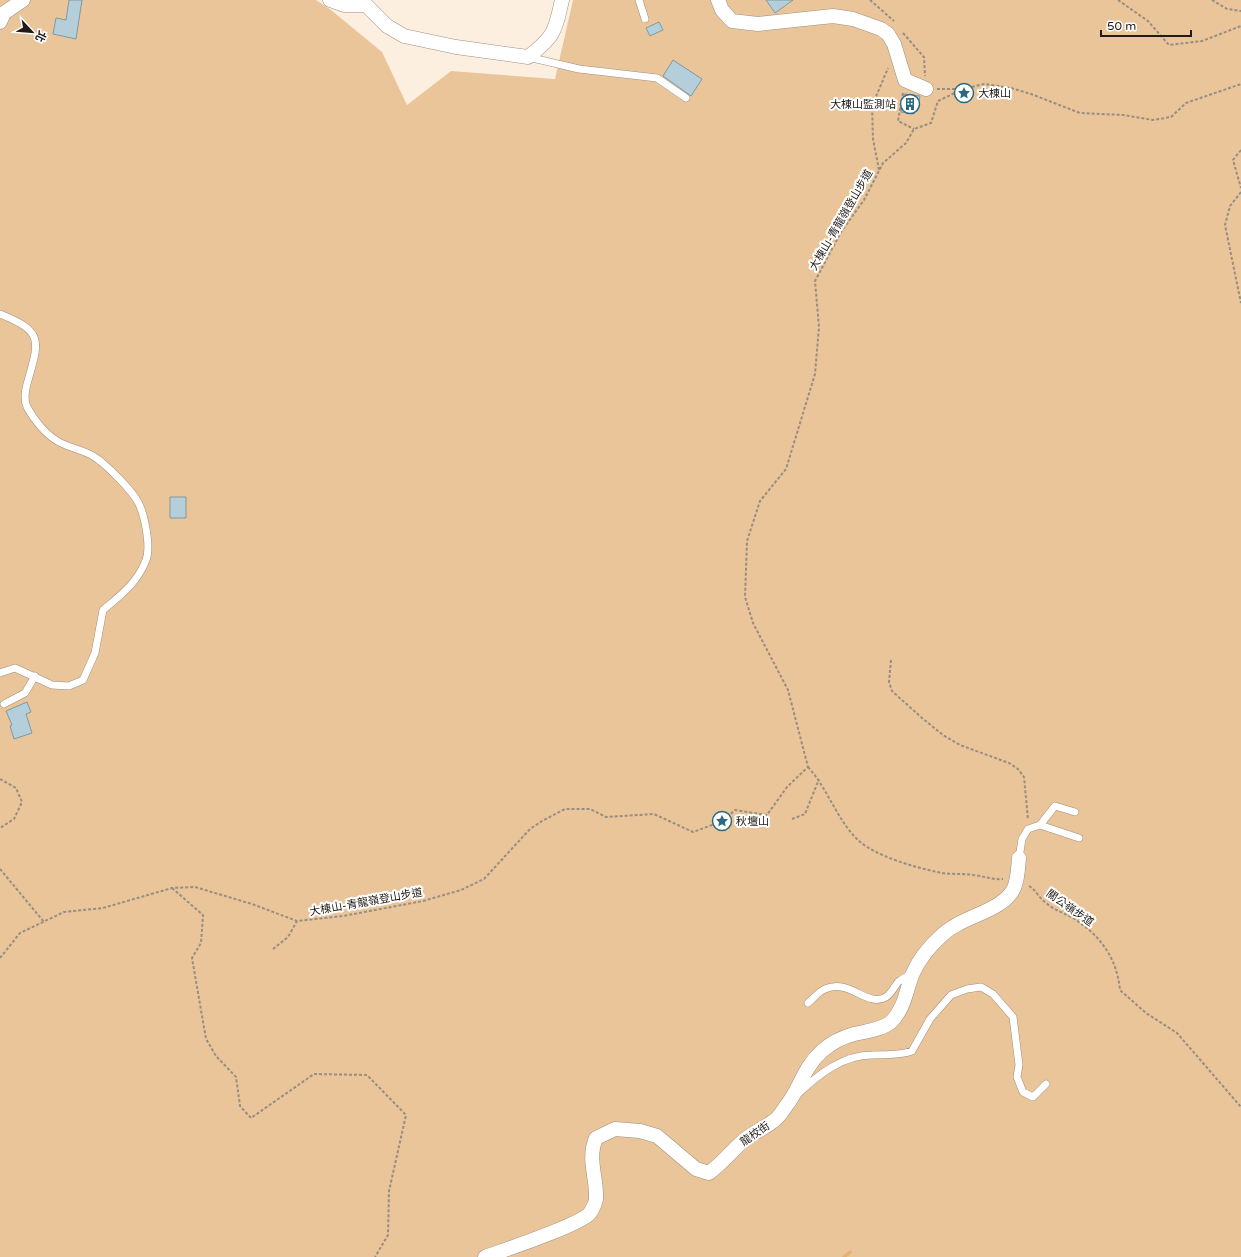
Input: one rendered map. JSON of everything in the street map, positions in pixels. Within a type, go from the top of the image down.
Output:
[{"type":"street","points":[[0,22],[4,13],[23,0]]},
{"type":"street","points":[[330,0],[344,5],[366,5],[388,26],[404,36],[456,47],[528,58],[546,44],[556,27],[562,0]]},
{"type":"street","points":[[718,0],[722,10],[732,21],[758,24],[833,16],[853,19],[881,29],[888,34],[894,44],[905,80],[926,89]]},
{"type":"street","name":"龍校街","points":[[485,1257],[575,1223],[590,1213],[596,1200],[591,1162],[592,1147],[596,1138],[615,1129],[640,1131],[657,1136],[696,1169],[709,1173],[724,1162],[743,1141],[774,1121],[788,1104],[802,1076],[822,1050],[852,1035],[872,1031],[890,1023],[900,1011],[913,973],[940,936],[958,923],[971,916],[992,909],[1007,899],[1014,889],[1017,878],[1019,858]]},
{"type":"lane","points":[[639,0],[645,19]]},
{"type":"lane","points":[[528,58],[579,69],[657,78],[686,98]]},
{"type":"lane","points":[[0,314],[22,322],[35,337],[36,353],[25,391],[26,406],[46,433],[59,442],[93,456],[116,475],[139,503],[148,535],[146,559],[133,583],[129,589],[103,610],[95,654],[83,680],[69,686],[52,685],[15,668],[0,673]]},
{"type":"lane","points":[[4,704],[25,693],[35,676]]},
{"type":"lane","points":[[1019,858],[1022,840],[1028,829],[1040,825],[1054,806],[1075,812]]},
{"type":"lane","points":[[1040,825],[1079,838]]},
{"type":"lane","points":[[808,1003],[824,989],[837,986],[849,988],[866,997],[875,999],[887,997],[900,981],[913,973]]},
{"type":"lane","points":[[788,1104],[814,1079],[836,1064],[854,1058],[872,1055],[900,1055],[912,1051],[930,1020],[951,995],[967,989],[981,987],[994,994],[1013,1017],[1019,1065],[1017,1077],[1023,1092],[1033,1097],[1046,1084]]},
{"type":"path","points":[[870,0],[887,14]]},
{"type":"path","points":[[1118,0],[1148,21],[1169,45],[1202,41],[1241,26]]},
{"type":"path","points":[[1212,0],[1227,9],[1241,11]]},
{"type":"path","points":[[904,33],[924,57],[926,89],[963,89]]},
{"type":"path","points":[[879,171],[873,139],[872,106],[885,71],[897,53]]},
{"type":"path","points":[[905,80],[898,121],[914,129],[931,123],[938,101],[963,89],[984,84],[1011,88],[1031,94],[1080,113],[1123,115],[1152,120],[1171,117],[1186,103],[1241,84]]},
{"type":"path","name":"大棟山-青龍嶺登山步道","points":[[0,958],[20,933],[64,912],[115,905],[172,888],[195,887],[252,904],[297,921],[343,916],[423,901],[461,890],[484,879],[530,829],[565,809],[590,808],[606,817],[654,814],[693,832],[722,821],[734,810],[766,815],[787,787],[808,767],[788,690],[753,623],[745,597],[747,541],[760,501],[786,469],[815,374],[819,326],[815,281],[841,232],[864,200],[883,163],[906,143],[914,129]]},
{"type":"path","points":[[1241,150],[1233,160],[1241,188]]},
{"type":"path","points":[[1241,192],[1230,206],[1225,225],[1241,304]]},
{"type":"path","points":[[891,660],[889,682],[892,692],[922,718],[943,735],[960,745],[1008,763],[1018,769],[1024,777],[1027,800],[1028,829]]},
{"type":"path","points":[[808,767],[819,779],[849,830],[859,840],[878,852],[938,873],[977,875],[994,880],[1017,878]]},
{"type":"path","points":[[0,779],[16,788],[22,802],[14,818],[0,828]]},
{"type":"path","points":[[792,819],[805,814],[819,779]]},
{"type":"path","points":[[0,870],[44,922]]},
{"type":"path","name":"關公嶺步道","points":[[1017,878],[1031,887],[1046,903],[1074,919],[1096,936],[1109,952],[1118,975],[1120,990],[1146,1013],[1177,1033],[1241,1107]]},
{"type":"path","points":[[172,888],[202,914],[201,943],[192,958],[206,1039],[216,1056],[236,1077],[240,1106],[251,1118],[314,1074],[367,1075],[406,1115],[389,1191],[388,1235],[375,1257]]},
{"type":"path","points":[[273,949],[288,937],[297,921]]},
{"type":"shaded area","points":[[0,0],[316,0],[331,10],[382,52],[407,105],[451,71],[555,79],[573,0],[1241,0],[1241,1257],[0,1257]]},
{"type":"building","points":[[69,0],[82,0],[76,39],[53,34],[56,18],[66,20]]},
{"type":"building","points":[[766,0],[793,0],[775,13]]},
{"type":"building","points":[[659,22],[663,30],[650,36],[646,28]]},
{"type":"building","points":[[673,60],[702,79],[691,96],[663,76]]},
{"type":"building","name":"大棟山監測站","points":[[904,94],[920,96],[917,111],[915,111],[914,114],[901,112]]},
{"type":"building","points":[[170,497],[186,497],[186,518],[170,518]]},
{"type":"building","points":[[27,702],[31,712],[26,714],[32,733],[14,739],[10,726],[12,725],[6,711]]},
{"type":"waterway","points":[[844,1257],[850,1252]]},
{"type":"place","name":"大棟山","points":[[964,93]]},
{"type":"place","name":"大棟山監測站","points":[[910,104]]},
{"type":"place","name":"秋壇山","points":[[722,821]]}]
